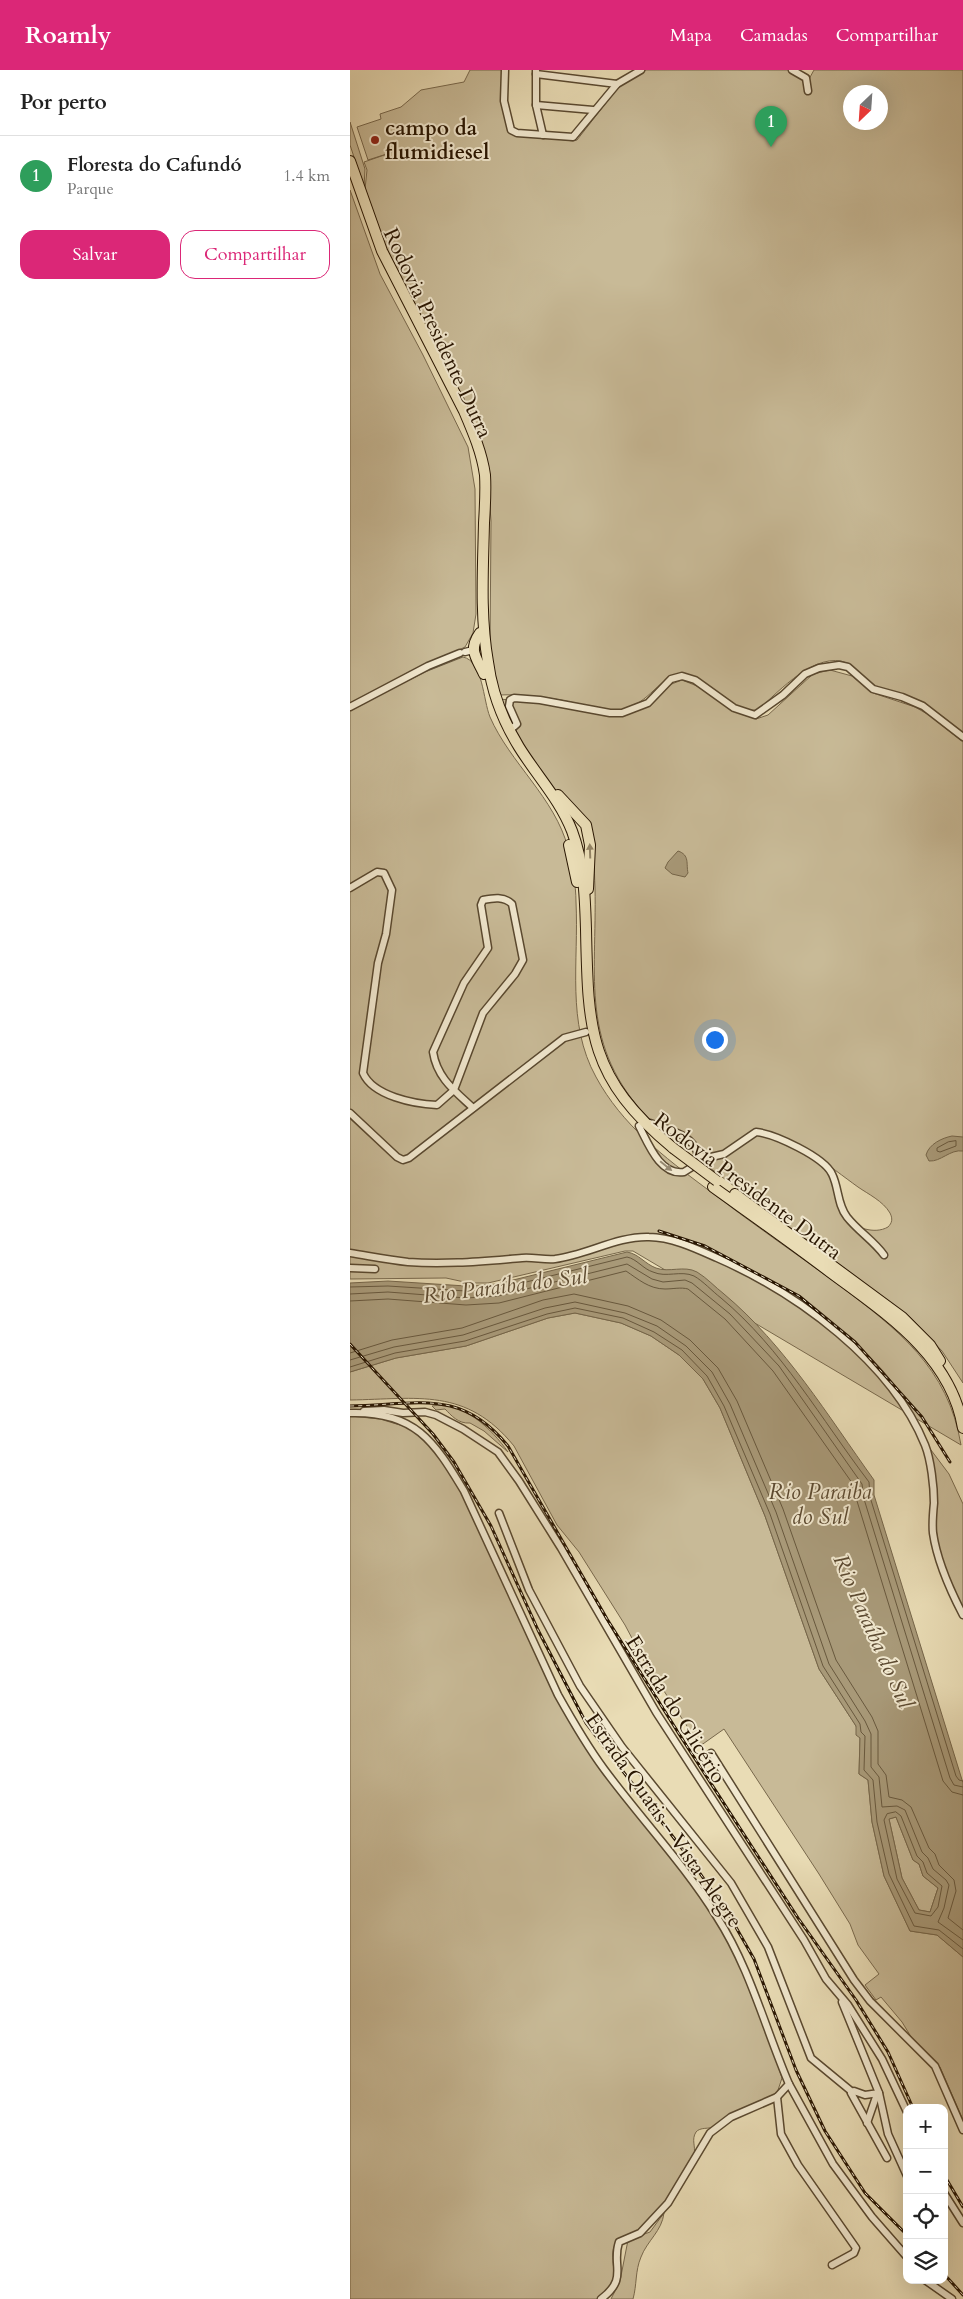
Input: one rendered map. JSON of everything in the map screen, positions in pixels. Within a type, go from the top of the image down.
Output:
[{"type":"highway","name":"Rodovia Presidente Dutra","points":[[350,161],[382,251],[476,438],[482,461],[485,488],[484,633],[492,684],[501,714],[509,731],[563,811],[571,830],[581,862],[585,912],[588,1006],[592,1031],[607,1074],[640,1123]]},
{"type":"highway","name":"Rodovia Presidente Dutra","points":[[350,178],[382,265],[447,390],[467,432],[474,453],[480,491],[480,633],[484,674],[494,712],[500,725],[507,739],[558,815],[572,853],[578,898],[581,994],[586,1032],[594,1057],[607,1085],[640,1123],[671,1151],[911,1335],[934,1363],[944,1379],[953,1396],[963,1428]]},
{"type":"highway","points":[[480,633],[466,652],[484,674]]},
{"type":"highway","points":[[538,774],[586,825],[590,845],[590,872],[585,912]]},
{"type":"highway","name":"Rodovia Presidente Dutra","points":[[715,1184],[878,1298],[909,1323],[930,1345],[952,1379],[963,1409]]},
{"type":"street","points":[[505,70],[504,101],[508,124],[511,130],[517,133],[573,137],[593,110],[617,84],[632,72],[641,70]]},
{"type":"street","points":[[792,70],[806,78],[808,91]]},
{"type":"street","points":[[543,135],[536,105],[536,72],[617,84]]},
{"type":"street","points":[[536,105],[593,110]]},
{"type":"street","points":[[350,707],[428,666],[466,652]]},
{"type":"street","points":[[509,731],[517,724],[509,706],[510,700],[514,698],[540,700],[610,713],[622,712],[648,703],[672,679],[682,676],[696,680],[734,708],[755,715],[783,695],[805,674],[819,668],[839,664],[848,667],[873,689],[902,697],[923,706],[963,737]]},
{"type":"street","points":[[350,888],[377,872],[384,873],[392,890],[386,934],[378,963],[363,1073],[367,1082],[402,1100],[418,1104],[437,1105],[454,1090],[483,1012],[515,974],[523,960],[512,904],[508,900],[495,898],[483,900],[481,905],[488,948],[464,983],[432,1052],[442,1080],[454,1090],[473,1108]]},
{"type":"street","points":[[350,1113],[396,1157],[403,1160],[409,1158],[564,1038],[586,1032]]},
{"type":"street","points":[[640,1123],[689,1140],[696,1148],[698,1156]]},
{"type":"street","points":[[640,1123],[659,1161],[670,1170],[680,1173],[687,1171],[698,1156]]},
{"type":"street","points":[[698,1156],[711,1157],[724,1154],[756,1132],[778,1139],[812,1156],[830,1171],[839,1202],[848,1218],[875,1243],[884,1255]]},
{"type":"street","points":[[350,1253],[409,1262],[485,1261],[524,1258],[555,1259],[618,1242],[651,1237],[703,1252],[778,1288],[839,1334],[874,1369],[903,1405],[928,1454],[934,1493],[933,1532],[940,1561],[963,1616]]},
{"type":"street","points":[[350,1268],[375,1269]]},
{"type":"street","name":"Estrada do Glicério","points":[[358,1413],[372,1410],[403,1413],[425,1412],[449,1421],[498,1452],[532,1500],[656,1712],[804,1940],[826,1979],[858,2020],[882,2059],[903,2104]]},
{"type":"street","name":"Estrada Quatis - Vista Alegre","points":[[350,1413],[388,1418],[417,1429],[430,1440],[446,1462],[464,1491],[479,1529],[558,1695],[574,1724],[604,1769],[686,1872],[718,1918],[748,1979],[789,2084],[833,2164],[872,2217],[903,2252]]},
{"type":"street","points":[[499,1513],[529,1590],[580,1686],[622,1747],[731,1883],[768,1947],[810,2058],[851,2092],[887,2158]]},
{"type":"street","points":[[711,1753],[854,1980],[870,2001],[935,2066],[963,2130]]},
{"type":"street","points":[[838,1994],[878,2093],[888,2134],[903,2167]]},
{"type":"street","points":[[602,2299],[612,2290],[616,2280],[619,2268],[617,2252],[619,2242],[640,2233],[668,2204],[710,2132],[731,2117],[777,2097],[789,2084]]},
{"type":"street","points":[[851,2092],[865,2095],[878,2093]]},
{"type":"street","points":[[867,2123],[878,2093]]},
{"type":"street","points":[[777,2097],[781,2134],[798,2165],[856,2248],[854,2253],[832,2265]]},
{"type":"street","points":[[945,2194],[963,2223]]},
{"type":"street","points":[[931,2284],[952,2299]]},
{"type":"shaded area","points":[[470,70],[503,70],[504,113],[511,133],[573,141],[577,140],[620,85],[646,70],[790,70],[801,76],[810,92],[809,79],[814,70],[963,70],[963,733],[922,703],[902,694],[876,687],[868,682],[851,665],[835,661],[823,662],[799,674],[759,709],[752,710],[732,704],[682,674],[674,675],[667,679],[630,707],[614,711],[544,697],[498,695],[490,649],[491,521],[487,464],[383,244],[365,189],[367,170],[364,162],[393,152],[368,160],[357,127],[381,119],[380,114],[401,107],[421,90],[464,82]]},
{"type":"shaded area","points":[[350,122],[365,169],[364,187],[350,145]]},
{"type":"shaded area","points":[[350,190],[380,274],[423,355],[468,447],[475,489],[476,614],[473,633],[465,647],[350,703]]},
{"type":"shaded area","points":[[463,657],[470,660],[475,666],[490,717],[509,750],[553,813],[562,830],[568,848],[576,895],[577,1013],[587,1056],[606,1094],[631,1125],[675,1165],[839,1285],[900,1335],[932,1372],[945,1393],[961,1445],[633,1251],[625,1251],[488,1283],[469,1283],[446,1278],[350,1279],[350,710],[425,672]]},
{"type":"shaded area","points":[[830,670],[852,676],[873,693],[915,707],[929,715],[963,742],[963,1383],[942,1351],[911,1318],[698,1159],[698,1157],[724,1154],[753,1134],[761,1134],[806,1154],[825,1168],[834,1182],[843,1214],[855,1225],[874,1230],[888,1227],[892,1221],[891,1215],[879,1201],[811,1153],[772,1134],[753,1131],[721,1153],[699,1155],[697,1147],[692,1141],[686,1136],[649,1119],[627,1092],[611,1065],[602,1038],[596,1010],[595,888],[592,842],[589,828],[571,804],[553,788],[526,754],[513,733],[499,699],[546,703],[599,714],[617,715],[645,707],[669,685],[682,680],[697,686],[739,713],[756,719],[768,715],[813,674]]},
{"type":"shaded area","points":[[575,1313],[621,1323],[651,1336],[679,1355],[703,1379],[720,1408],[765,1516],[819,1669],[856,1726],[860,1738],[859,1774],[868,1780],[872,1822],[884,1876],[910,1931],[937,1935],[963,1957],[963,2120],[940,2067],[913,2040],[902,2022],[881,1997],[876,2000],[865,1985],[879,1974],[858,1945],[850,1924],[819,1874],[724,1729],[700,1746],[643,1659],[625,1625],[579,1552],[557,1525],[514,1446],[496,1427],[478,1414],[459,1405],[440,1400],[398,1398],[350,1400],[350,1372],[396,1358],[466,1346],[548,1318]]},
{"type":"shaded area","points":[[432,1406],[454,1407],[475,1418],[494,1434],[508,1452],[484,1431],[470,1423],[458,1421],[445,1409],[436,1410]]},
{"type":"shaded area","points":[[350,1416],[380,1419],[413,1429],[429,1443],[456,1482],[560,1704],[714,1916],[739,1964],[782,2078],[777,2093],[715,2127],[696,2132],[694,2155],[678,2185],[665,2204],[641,2229],[620,2239],[615,2244],[613,2249],[614,2278],[608,2290],[597,2299],[350,2299]]},
{"type":"shaded area","points":[[931,1450],[949,1474],[963,1504],[963,1609],[959,1607],[940,1555],[935,1521]]},
{"type":"shaded area","points":[[896,1817],[913,1860],[919,1864],[923,1876],[938,1888],[930,1912],[919,1910],[902,1878],[889,1819]]},
{"type":"shaded area","points":[[664,2213],[657,2231],[639,2262],[633,2299],[611,2299],[620,2281],[628,2240],[650,2232]]},
{"type":"water","points":[[678,851],[687,860],[688,873],[685,877],[672,874],[665,868]]},
{"type":"water","points":[[952,1136],[963,1137],[963,1151],[954,1152],[938,1160],[929,1161],[926,1155],[930,1148],[940,1140]]},
{"type":"water","name":"Rio Paraiba do Sul","points":[[627,1252],[656,1268],[666,1270],[687,1269],[697,1272],[746,1314],[786,1358],[874,1480],[874,1495],[963,1783],[963,1957],[937,1935],[910,1931],[884,1876],[872,1822],[868,1780],[859,1774],[860,1738],[856,1735],[856,1726],[819,1669],[765,1516],[720,1408],[703,1379],[679,1355],[651,1336],[621,1323],[575,1313],[548,1318],[466,1346],[396,1358],[350,1372],[350,1283],[388,1281],[466,1286],[497,1284]],"holes":[[[896,1817],[913,1860],[919,1864],[923,1876],[938,1888],[930,1912],[919,1910],[902,1878],[889,1819]]]},
{"type":"railway","points":[[659,1231],[705,1246],[799,1296],[855,1342],[922,1417],[950,1462]]},
{"type":"railway","points":[[350,1344],[433,1434],[454,1462],[491,1526],[538,1630],[586,1723],[690,1859],[729,1915],[754,1959],[796,2070],[825,2131],[865,2193],[903,2231]]},
{"type":"railway","points":[[350,1406],[416,1403],[454,1407],[472,1415],[490,1427],[508,1446],[607,1619],[798,1918],[856,2000],[888,2052],[911,2104]]},
{"type":"railway","points":[[948,2182],[963,2207]]},
{"type":"railway","points":[[948,2278],[963,2295]]},
{"type":"place","name":"campo da flumidiesel","points":[[375,140]]},
{"type":"place","name":"Floresta do Cafundó","points":[[771,147]]},
{"type":"water label","name":"Rio Paraíba do Sul","points":[[505,1285]]},
{"type":"water label","name":"Rio Paraíba do Sul","points":[[874,1631]]}]
